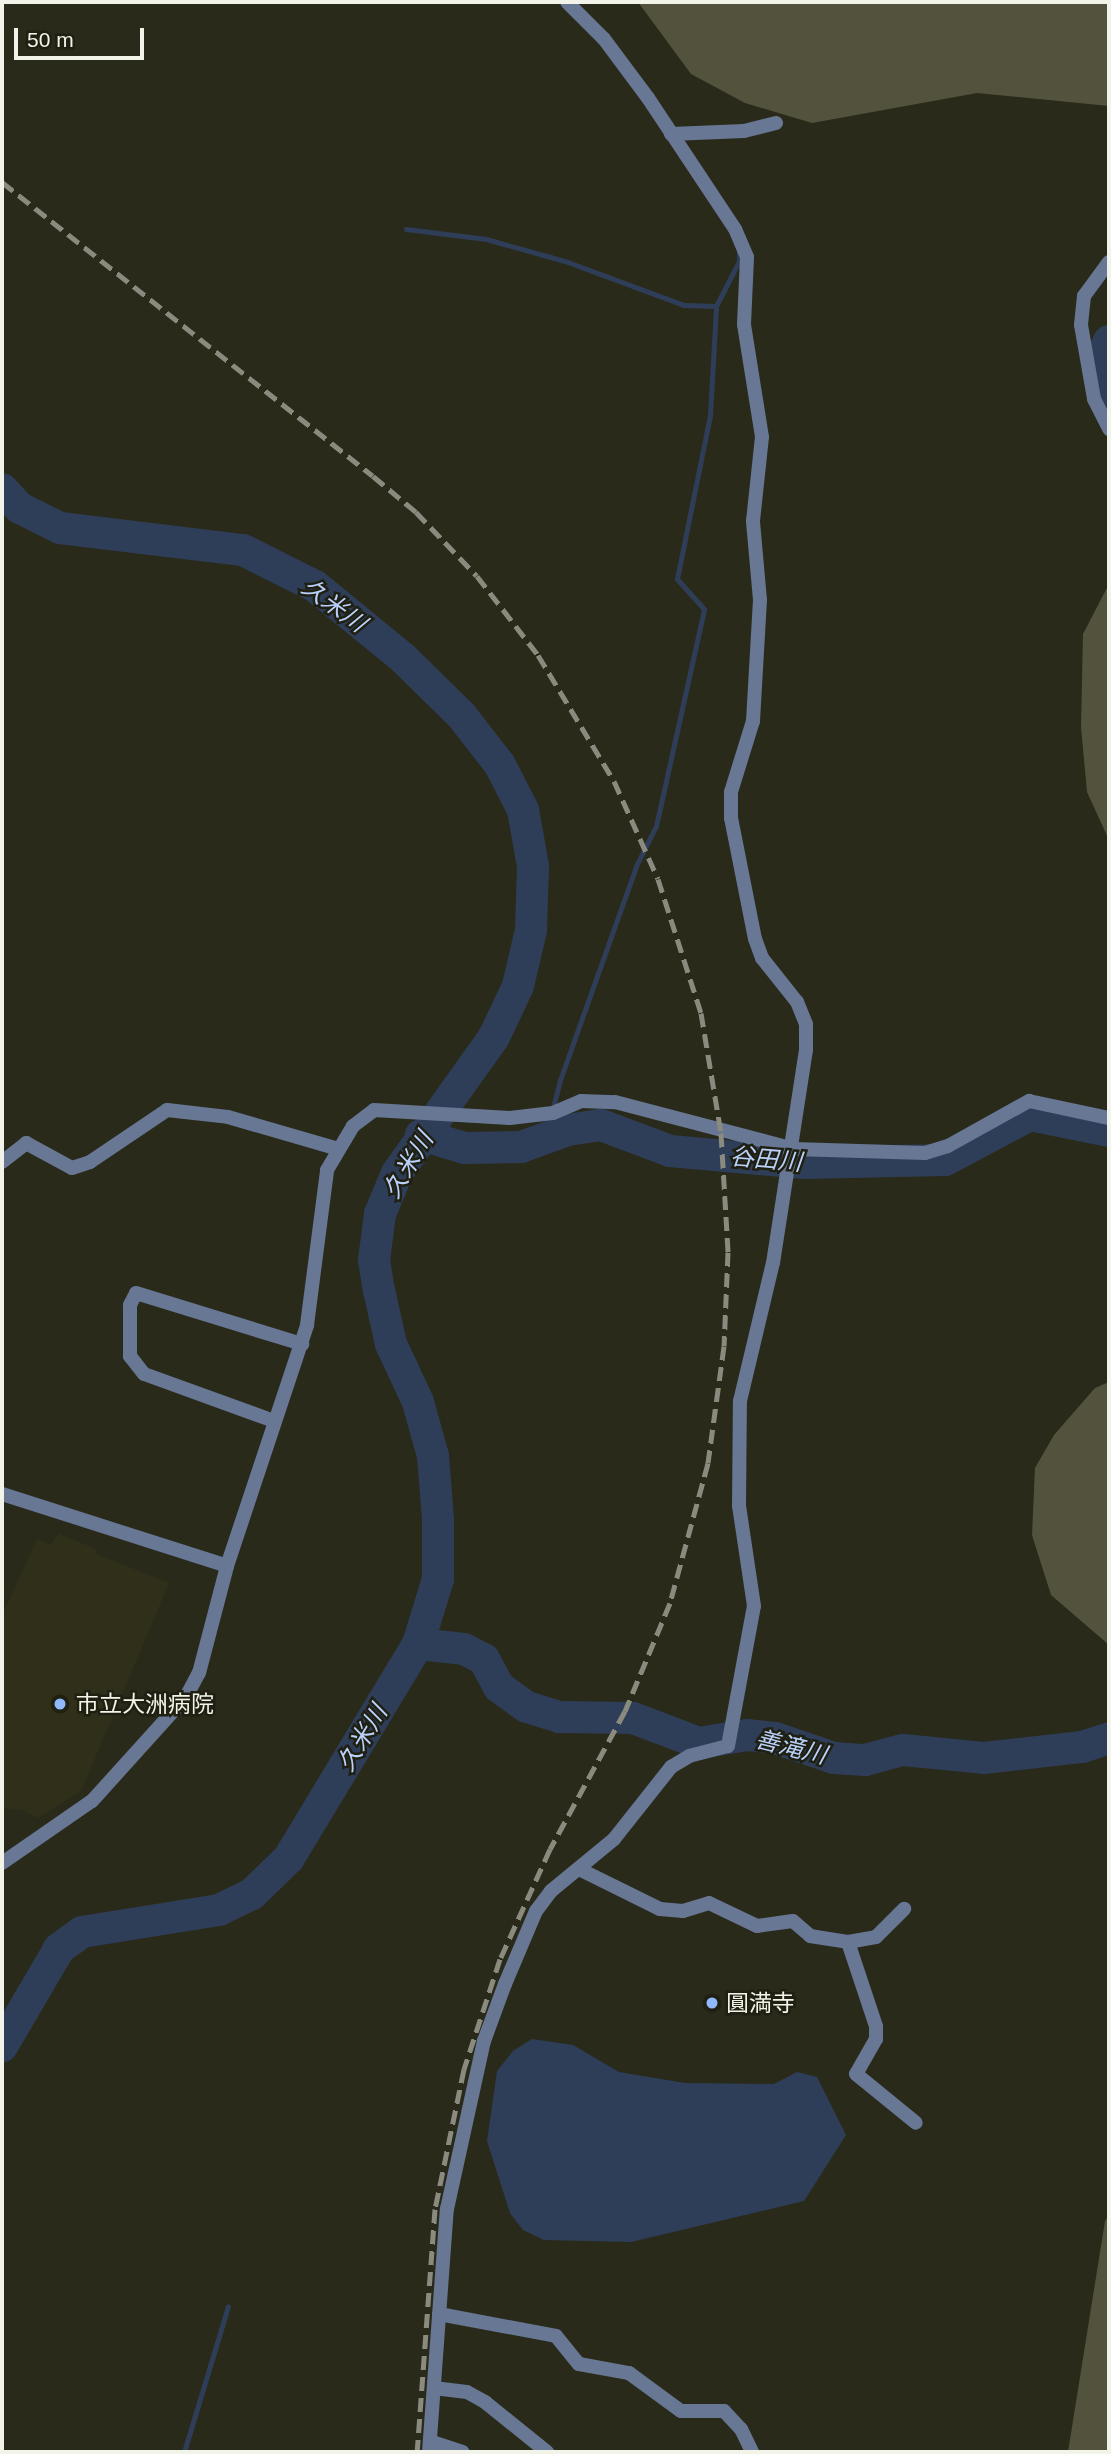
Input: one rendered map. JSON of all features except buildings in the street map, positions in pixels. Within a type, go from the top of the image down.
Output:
[{"type":"street","points":[[463,2452],[431,2447],[434,2388],[447,2209],[484,2040],[536,1911],[551,1891],[614,1839],[671,1767],[690,1756],[728,1746],[754,1606],[739,1506],[740,1401],[774,1263],[794,1149],[806,1024],[797,1002],[762,958],[731,818],[731,792],[753,721],[760,600],[753,521],[762,437],[744,324],[747,257],[735,229],[604,39],[567,2]]},
{"type":"street","points":[[671,134],[744,131],[776,123]]},
{"type":"street","points":[[1109,262],[1084,296],[1081,325],[1094,399],[1109,429]]},
{"type":"street","points":[[2,1863],[92,1801],[186,1697],[198,1674],[226,1566],[302,1344],[327,1170],[353,1126],[374,1110],[394,1109],[489,1117],[553,1113],[581,1101],[615,1102],[794,1149],[925,1153],[948,1146],[1029,1101],[1109,1118]]},
{"type":"street","points":[[2,1162],[26,1143],[72,1168],[90,1162],[166,1110],[228,1117],[338,1149]]},
{"type":"street","points":[[274,1421],[144,1374],[130,1356],[130,1305],[136,1293],[302,1344]]},
{"type":"street","points":[[2,1494],[226,1566]]},
{"type":"street","points":[[579,1869],[660,1909],[684,1911],[709,1903],[757,1926],[793,1921],[810,1937],[848,1942],[876,1937],[904,1909]]},
{"type":"street","points":[[848,1942],[876,2025],[876,2039],[856,2074],[916,2123]]},
{"type":"street","points":[[439,2314],[556,2336],[579,2364],[629,2373],[681,2411],[724,2412],[741,2429],[752,2452]]},
{"type":"street","points":[[434,2388],[467,2392],[485,2402],[547,2452]]},
{"type":"shaded area","name":"市立大洲病院","points":[[59,1534],[96,1549],[96,1554],[169,1583],[81,1791],[38,1818],[22,1810],[2,1808],[2,1616],[37,1539],[50,1545]]},
{"type":"green space","points":[[638,2],[1109,2],[1109,106],[977,93],[812,123],[745,103],[691,74]]},
{"type":"green space","points":[[1109,584],[1109,840],[1087,792],[1081,727],[1083,634]]},
{"type":"green space","points":[[1109,1382],[1109,1645],[1051,1595],[1032,1535],[1035,1468],[1054,1435],[1095,1388]]},
{"type":"green space","points":[[1109,2215],[1109,2452],[1068,2452],[1105,2221]]},
{"type":"water","points":[[532,2039],[573,2045],[619,2072],[685,2083],[774,2084],[797,2072],[817,2077],[846,2135],[804,2201],[631,2242],[544,2240],[523,2230],[510,2213],[487,2141],[497,2071],[513,2051]]},
{"type":"waterway","points":[[406,229],[486,239],[565,261],[684,305],[716,306]]},
{"type":"waterway","points":[[551,1137],[548,1127],[560,1080],[637,864],[656,826],[704,609],[677,579],[710,415],[716,306],[739,261],[739,251]]},
{"type":"waterway","name":"谷田川","points":[[1109,341],[1100,360],[1109,396]]},
{"type":"waterway","name":"久米川","points":[[2,489],[20,508],[60,528],[243,550],[315,586],[403,658],[462,716],[500,765],[523,810],[533,866],[531,930],[518,986],[494,1037],[397,1173],[380,1214],[374,1260],[379,1290],[391,1344],[418,1402],[433,1456],[438,1520],[438,1579],[418,1644],[289,1858],[252,1894],[219,1910],[82,1932],[59,1949],[2,2046]]},
{"type":"waterway","name":"谷田川","points":[[421,1135],[465,1148],[521,1147],[568,1130],[601,1125],[670,1151],[805,1163],[945,1160],[1030,1115],[1109,1131]]},
{"type":"waterway","name":"善滝川","points":[[418,1644],[464,1649],[484,1659],[499,1687],[527,1707],[559,1717],[633,1718],[699,1743],[747,1735],[775,1738],[834,1758],[865,1760],[903,1750],[984,1758],[1082,1747],[1109,1738]]},
{"type":"waterway","points":[[184,2452],[228,2306]]},
{"type":"railway","points":[[2,182],[373,476],[416,512],[477,576],[538,655],[614,781],[658,879],[701,1013],[721,1133],[728,1252],[724,1346],[708,1463],[670,1603],[625,1711],[550,1849],[500,1959],[464,2069],[435,2209],[417,2452]]},
{"type":"place","name":"市立大洲病院","points":[[60,1704]]},
{"type":"place","name":"圓満寺","points":[[712,2003]]}]
